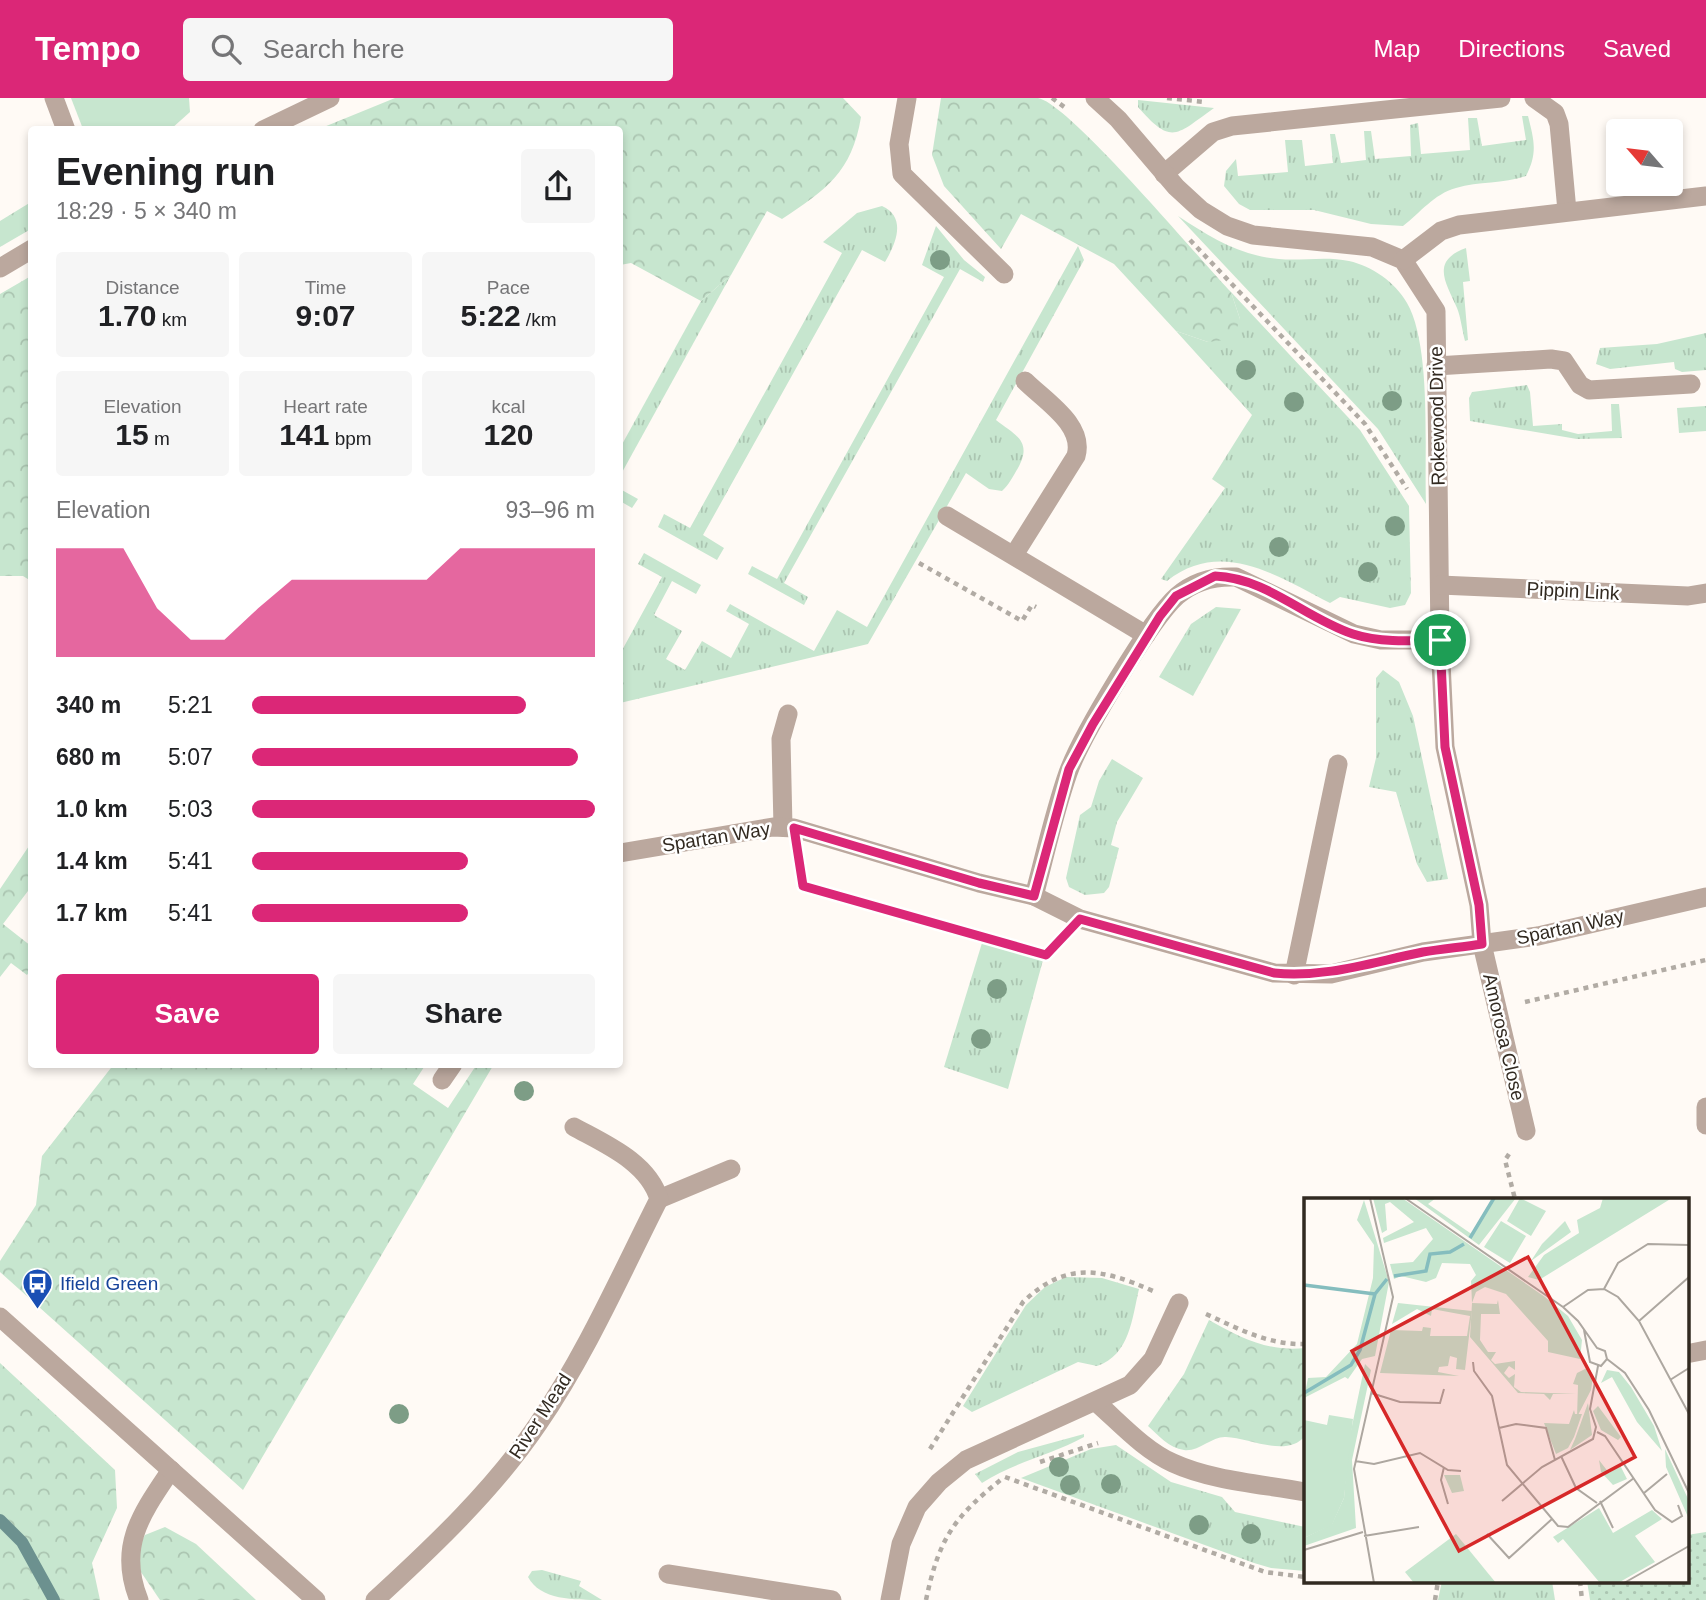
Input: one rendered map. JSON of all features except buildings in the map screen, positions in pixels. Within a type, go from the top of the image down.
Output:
[{"type":"street","points":[[54,98],[64,126]]},
{"type":"street","points":[[271,126],[330,98]]},
{"type":"street","points":[[907,98],[900,144],[902,174],[1004,274]]},
{"type":"street","points":[[1096,98],[1118,119],[1164,174],[1201,210],[1227,226],[1253,235],[1372,247],[1403,260],[1441,230],[1460,225],[1706,196]]},
{"type":"street","points":[[1164,174],[1213,132],[1232,126],[1502,98]]},
{"type":"street","points":[[1534,98],[1555,113],[1559,124],[1567,211]]},
{"type":"street","points":[[0,268],[28,251]]},
{"type":"street","name":"Rokewood Drive","points":[[1403,260],[1436,311],[1440,640],[1445,747],[1479,905],[1482,944]]},
{"type":"street","points":[[1436,366],[1551,359],[1564,361],[1580,385],[1589,390],[1691,384]]},
{"type":"street","points":[[1014,555],[1076,456],[1080,444],[1072,427],[1025,381]]},
{"type":"street","points":[[947,516],[1146,635]]},
{"type":"street","points":[[1034,896],[1069,769],[1146,635],[1176,596],[1215,576],[1236,577],[1256,584],[1354,634],[1381,640],[1440,640]]},
{"type":"street","name":"Pippin Link","points":[[1440,585],[1688,596],[1706,593]]},
{"type":"street","points":[[788,714],[781,739],[788,828]]},
{"type":"street","points":[[1294,975],[1338,764]]},
{"type":"street","name":"Spartan Way","points":[[623,853],[788,828],[979,883],[1034,896],[1080,919],[1274,973],[1294,975],[1331,974],[1423,952],[1538,936],[1706,897]]},
{"type":"street","name":"Amorosa Close","points":[[1482,944],[1526,1131]]},
{"type":"street","points":[[1706,1107],[1706,1125]]},
{"type":"street","points":[[574,1126],[639,1167],[655,1185],[659,1199],[731,1169]]},
{"type":"street","name":"River Mead","points":[[376,1600],[511,1462],[538,1425],[559,1392],[659,1199]]},
{"type":"street","points":[[890,1600],[901,1544],[918,1507],[939,1482],[966,1460],[1130,1385],[1153,1359],[1179,1303]]},
{"type":"street","points":[[0,1317],[316,1600]]},
{"type":"street","points":[[1096,1402],[1133,1435],[1172,1463],[1204,1473],[1304,1492]]},
{"type":"street","points":[[139,1600],[132,1584],[129,1559],[138,1519],[171,1470]]},
{"type":"street","points":[[668,1574],[832,1600]]},
{"type":"path","points":[[1052,98],[1070,112]]},
{"type":"path","points":[[1188,238],[1365,424],[1410,493]]},
{"type":"path","points":[[919,563],[1022,621],[1032,605],[1043,611]]},
{"type":"path","points":[[788,828],[803,886],[1046,955],[1080,919]]},
{"type":"path","points":[[1497,1008],[1706,960]]},
{"type":"path","points":[[1515,1198],[1505,1160],[1526,1131]]},
{"type":"path","points":[[929,1450],[1023,1303],[1042,1284],[1065,1274],[1092,1273],[1129,1280],[1257,1337],[1284,1345],[1304,1344]]},
{"type":"path","points":[[1038,1463],[1067,1451],[1133,1435]]},
{"type":"path","points":[[926,1600],[939,1549],[949,1531],[967,1508],[1005,1477],[1016,1472]]},
{"type":"path","points":[[1005,1477],[1265,1572],[1304,1577]]},
{"type":"path","points":[[1435,1600],[1438,1582]]},
{"type":"path","points":[[1580,1582],[1583,1600]]},
{"type":"green space","points":[[71,98],[189,98],[190,112],[174,126],[82,126]]},
{"type":"green space","points":[[395,98],[843,98],[861,117],[851,152],[835,178],[812,199],[782,219],[767,211],[731,275],[701,301],[631,263],[623,264],[623,126],[326,126]]},
{"type":"green space","points":[[941,98],[1038,98],[1054,107],[1105,153],[1231,292],[1240,319],[1233,339],[1208,342],[1176,331],[1114,264],[1021,214],[1001,249],[944,186],[932,155]]},
{"type":"green space","points":[[1138,100],[1214,108],[1182,130],[1167,132],[1138,107]]},
{"type":"green space","points":[[1522,116],[1528,116],[1534,146],[1526,176],[1448,191],[1434,199],[1403,226],[1371,224],[1314,210],[1250,210],[1239,204],[1224,186],[1226,171],[1236,159],[1238,176],[1288,172],[1285,140],[1302,140],[1305,166],[1333,163],[1330,134],[1335,134],[1341,163],[1366,160],[1364,131],[1371,131],[1375,159],[1411,156],[1410,125],[1418,123],[1421,154],[1470,150],[1468,118],[1477,118],[1482,146],[1526,140]]},
{"type":"green space","points":[[28,204],[28,231],[0,247],[0,221]]},
{"type":"green space","points":[[882,206],[895,217],[897,224],[893,247],[885,262],[862,250],[703,535],[724,548],[717,560],[658,527],[664,514],[690,528],[842,253],[823,242],[857,213]]},
{"type":"green space","points":[[1178,216],[1238,250],[1279,259],[1332,259],[1358,263],[1374,271],[1396,288],[1407,303],[1415,322],[1420,345],[1425,400],[1426,504],[1378,429]]},
{"type":"green space","points":[[936,226],[964,260],[985,277],[983,282],[960,269],[784,583],[808,597],[804,605],[748,574],[752,566],[777,579],[944,277],[922,265]]},
{"type":"green space","points":[[1078,246],[1084,260],[996,420],[1023,445],[1024,451],[1018,468],[1002,491],[989,489],[966,473],[868,644],[623,702],[623,648],[662,577],[638,564],[644,553],[701,585],[696,594],[672,581],[654,615],[682,631],[666,659],[685,670],[702,641],[731,658],[749,624],[726,611],[730,604],[814,651],[837,610],[867,627]]},
{"type":"green space","points":[[1466,248],[1470,281],[1463,282],[1468,340],[1465,341],[1444,274],[1444,266],[1455,253]]},
{"type":"green space","points":[[731,275],[623,471],[623,443],[701,301]]},
{"type":"green space","points":[[28,278],[28,579],[23,576],[0,576],[0,294]]},
{"type":"green space","points":[[1231,292],[1360,430],[1409,506],[1411,593],[1405,605],[1390,608],[1340,597],[1330,603],[1270,573],[1229,562],[1208,562],[1188,568],[1167,581],[1161,579],[1225,488],[1212,479],[1252,415],[1176,331],[1208,342],[1240,319]]},
{"type":"green space","points":[[1706,333],[1706,370],[1682,372],[1675,369],[1674,362],[1610,369],[1596,364],[1600,348],[1657,344]]},
{"type":"green space","points":[[1527,385],[1533,426],[1562,424],[1562,430],[1578,434],[1612,431],[1611,404],[1619,404],[1622,438],[1577,439],[1470,421],[1469,398],[1472,392]]},
{"type":"green space","points":[[1706,406],[1706,431],[1679,433],[1677,408]]},
{"type":"green space","points":[[623,491],[638,499],[632,508],[623,503]]},
{"type":"green space","points":[[1216,607],[1241,609],[1193,696],[1159,677],[1191,624]]},
{"type":"green space","points":[[1383,670],[1399,682],[1413,716],[1448,879],[1427,882],[1417,864],[1396,792],[1369,787],[1376,758],[1376,678]]},
{"type":"green space","points":[[1112,759],[1143,778],[1117,822],[1111,845],[1119,848],[1109,887],[1104,893],[1085,895],[1069,887],[1066,878],[1080,815],[1091,807],[1099,781]]},
{"type":"green space","points":[[28,847],[28,891],[3,924],[28,944],[27,975],[11,963],[0,977],[0,889]]},
{"type":"green space","points":[[982,943],[1043,960],[1008,1089],[944,1067]]},
{"type":"green space","points":[[111,1068],[423,1068],[413,1084],[448,1108],[474,1068],[492,1068],[243,1490],[0,1272],[0,1261],[36,1205],[42,1156]]},
{"type":"green space","points":[[1066,1277],[1102,1278],[1139,1289],[1128,1334],[1116,1353],[1097,1366],[1078,1362],[972,1412],[963,1406],[1026,1305],[1045,1287]]},
{"type":"green space","points":[[1209,1320],[1232,1333],[1267,1346],[1304,1348],[1304,1437],[1288,1446],[1226,1437],[1190,1450],[1169,1444],[1148,1426],[1184,1374]]},
{"type":"green space","points":[[0,1363],[115,1470],[117,1508],[92,1563],[100,1600],[0,1600]]},
{"type":"green space","points":[[1084,1434],[1084,1437],[1007,1469],[982,1483],[975,1474],[1018,1452]]},
{"type":"green space","points":[[1116,1445],[1171,1482],[1222,1497],[1235,1512],[1304,1527],[1304,1571],[1271,1568],[1254,1563],[1021,1478],[1091,1449]]},
{"type":"green space","points":[[165,1527],[196,1544],[256,1600],[160,1600],[132,1559],[145,1535]]},
{"type":"green space","points":[[1706,1532],[1706,1600],[1590,1600],[1587,1582],[1688,1582],[1688,1535]]},
{"type":"green space","points":[[542,1570],[581,1581],[579,1586],[602,1600],[569,1599],[541,1590],[533,1585],[528,1577],[532,1571]]},
{"type":"green space","points":[[1442,1582],[1552,1582],[1555,1600],[1438,1600]]},
{"type":"waterway","points":[[0,1520],[22,1542],[54,1600]]},
{"type":"place","name":"Ifield Green","points":[[37,1310]]},
{"type":"route","points":[[1215,576],[1236,577],[1256,584],[1354,634],[1381,640],[1440,640],[1445,747],[1454,800],[1479,905],[1482,944],[1423,952],[1331,974],[1304,976],[1274,973],[1080,919],[1046,955],[803,886],[794,828],[979,883],[1034,896],[1069,769],[1146,635],[1176,596],[1196,583],[1215,576]]}]
